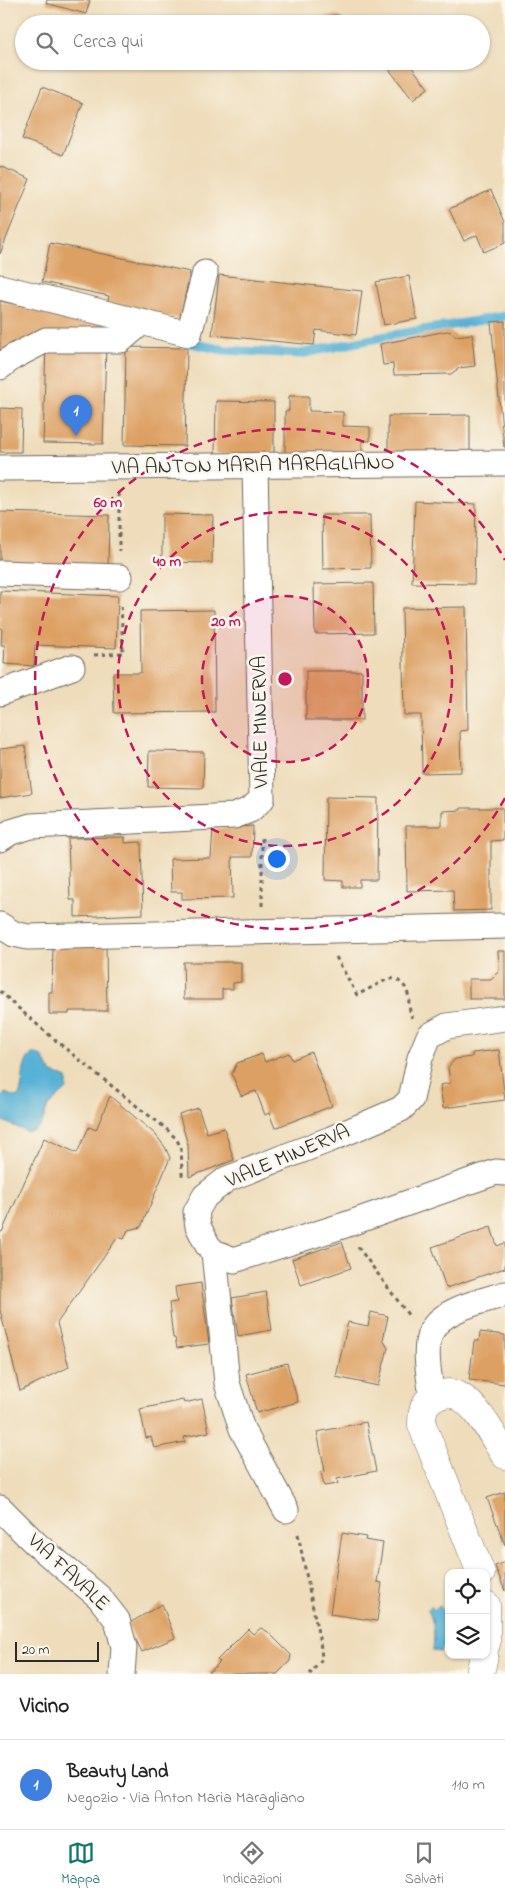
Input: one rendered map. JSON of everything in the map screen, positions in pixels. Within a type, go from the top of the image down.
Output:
[{"type":"street","points":[[0,287],[189,334],[205,273]]},
{"type":"street","points":[[0,368],[13,357],[46,340],[121,340],[142,322]]},
{"type":"street","name":"VIA ANTON MARIA MARAGLIANO","points":[[0,468],[505,463]]},
{"type":"street","name":"VIALE MINERVA","points":[[0,839],[11,832],[31,826],[234,816],[250,810],[262,799],[255,466]]},
{"type":"street","points":[[0,573],[120,577]]},
{"type":"street","points":[[0,693],[72,667]]},
{"type":"street","points":[[0,925],[14,934],[28,937],[505,926]]},
{"type":"street","name":"VIALE MINERVA","points":[[214,1252],[208,1246],[198,1226],[196,1212],[204,1196],[226,1179],[331,1139],[400,1110],[411,1098],[420,1058],[429,1036],[447,1026],[505,1018]]},
{"type":"street","points":[[286,1510],[242,1428],[227,1383],[214,1252],[234,1260],[345,1225],[496,1172],[505,1173]]},
{"type":"street","points":[[432,1398],[428,1346],[431,1332],[439,1321],[458,1310],[505,1294]]},
{"type":"street","points":[[479,1569],[422,1425],[424,1407],[432,1398],[448,1393],[464,1399],[477,1412],[505,1456]]},
{"type":"street","name":"VIA FAVALE","points":[[0,1508],[35,1543],[99,1597],[118,1620],[124,1647],[122,1674]]},
{"type":"street","points":[[480,1674],[483,1659]]},
{"type":"path","points":[[262,799],[263,932]]},
{"type":"path","points":[[332,949],[357,995],[394,978],[404,984],[409,991],[411,1016]]},
{"type":"path","points":[[0,991],[32,1020],[177,1140],[181,1148],[181,1170],[186,1184]]},
{"type":"path","points":[[345,1225],[350,1237],[408,1315],[431,1332]]},
{"type":"path","points":[[300,1547],[317,1621],[322,1660],[310,1674]]},
{"type":"water","points":[[32,1054],[40,1055],[51,1072],[67,1078],[67,1089],[48,1106],[41,1125],[35,1130],[27,1132],[1,1120],[0,1101],[5,1093],[16,1097],[19,1096],[24,1068]]},
{"type":"water","points":[[431,1606],[434,1610],[440,1606],[445,1614],[445,1647],[443,1647],[440,1652],[433,1651],[433,1625],[428,1610]]},
{"type":"building","points":[[47,0],[90,0],[86,14],[46,3]]},
{"type":"building","points":[[390,70],[414,70],[428,88],[413,100]]},
{"type":"building","points":[[42,87],[83,103],[63,155],[22,139]]},
{"type":"building","points":[[0,166],[30,179],[0,254]]},
{"type":"building","points":[[491,190],[505,222],[505,243],[484,252],[477,235],[464,241],[449,209]]},
{"type":"building","points":[[50,243],[190,272],[180,319],[107,304],[109,296],[42,282]]},
{"type":"building","points":[[219,275],[362,291],[356,335],[316,330],[314,345],[212,335]]},
{"type":"building","points":[[409,276],[417,319],[384,325],[376,282]]},
{"type":"building","points":[[0,301],[103,323],[101,336],[0,357]]},
{"type":"building","points":[[505,321],[505,447],[504,447],[491,322]]},
{"type":"building","points":[[447,331],[456,336],[472,334],[475,366],[459,368],[451,374],[394,375],[393,364],[383,365],[380,344]]},
{"type":"building","points":[[46,344],[106,346],[103,444],[43,443]]},
{"type":"building","points":[[126,347],[187,348],[185,446],[124,445]]},
{"type":"building","points":[[289,396],[309,396],[309,411],[343,412],[343,426],[370,427],[370,441],[362,441],[362,454],[285,455],[285,411],[289,411]]},
{"type":"building","points":[[216,401],[274,402],[274,455],[215,454]]},
{"type":"building","points":[[0,408],[22,409],[21,452],[0,452]]},
{"type":"building","points":[[470,415],[470,454],[388,455],[388,416]]},
{"type":"building","points":[[415,501],[476,504],[474,584],[412,583]]},
{"type":"building","points":[[0,512],[109,515],[108,569],[0,565]]},
{"type":"building","points":[[162,514],[213,515],[212,563],[162,562]]},
{"type":"building","points":[[322,515],[370,515],[371,568],[323,569]]},
{"type":"building","points":[[373,583],[374,633],[315,634],[314,584]]},
{"type":"building","points":[[0,591],[118,596],[116,648],[35,645],[34,666],[4,664],[5,645],[1,645]]},
{"type":"building","points":[[466,607],[468,730],[460,731],[461,772],[422,773],[421,715],[404,715],[402,608]]},
{"type":"building","points":[[214,610],[215,712],[114,713],[113,673],[141,673],[140,611]]},
{"type":"building","points":[[306,671],[362,671],[362,720],[306,720]]},
{"type":"building","points":[[25,746],[32,793],[0,798],[0,749]]},
{"type":"building","points":[[149,751],[204,752],[203,788],[148,787]]},
{"type":"building","points":[[326,797],[378,798],[377,880],[360,880],[360,887],[343,887],[343,881],[325,880]]},
{"type":"building","points":[[461,808],[503,808],[503,840],[491,841],[491,910],[454,911],[453,890],[407,891],[406,826],[442,826],[442,811],[461,810]]},
{"type":"building","points":[[253,826],[252,857],[232,857],[233,898],[182,899],[182,892],[171,892],[170,859],[211,858],[213,829]]},
{"type":"building","points":[[125,837],[125,843],[141,842],[143,914],[75,917],[75,900],[70,900],[68,838]]},
{"type":"building","points":[[106,944],[107,1011],[69,1011],[69,1014],[49,1014],[49,992],[52,992],[53,946]]},
{"type":"building","points":[[498,951],[505,951],[505,999],[469,999],[469,979],[491,979],[499,971]]},
{"type":"building","points":[[183,962],[241,962],[241,982],[233,983],[233,989],[222,989],[222,999],[184,999]]},
{"type":"building","points":[[499,1050],[505,1100],[443,1108],[440,1085],[450,1083],[448,1067],[455,1059],[472,1057],[472,1053]]},
{"type":"building","points":[[311,1052],[332,1106],[275,1128],[269,1113],[265,1115],[256,1091],[241,1096],[232,1074],[237,1063],[262,1054],[265,1062],[289,1053],[292,1060]]},
{"type":"building","points":[[110,1096],[155,1134],[165,1147],[170,1158],[141,1227],[128,1230],[124,1239],[118,1237],[57,1323],[69,1367],[20,1391],[0,1310],[0,1231],[2,1232],[44,1138],[77,1153],[89,1127],[96,1130]]},
{"type":"building","points":[[198,1108],[207,1133],[224,1128],[234,1160],[189,1177],[188,1145],[179,1114]]},
{"type":"building","points":[[491,1227],[497,1246],[505,1243],[505,1268],[446,1288],[432,1247]]},
{"type":"building","points":[[342,1242],[351,1268],[301,1285],[292,1259]]},
{"type":"building","points":[[201,1283],[209,1344],[177,1348],[175,1338],[173,1338],[169,1303],[177,1302],[175,1287]]},
{"type":"building","points":[[266,1292],[272,1330],[238,1336],[232,1298]]},
{"type":"building","points":[[371,1312],[388,1316],[383,1340],[388,1348],[378,1386],[336,1377],[348,1322],[368,1326]]},
{"type":"building","points":[[480,1332],[505,1335],[505,1384],[469,1380],[474,1341],[479,1341]]},
{"type":"building","points":[[287,1363],[298,1402],[257,1413],[246,1374]]},
{"type":"building","points":[[202,1399],[209,1432],[184,1437],[185,1442],[154,1448],[151,1437],[146,1438],[140,1409],[183,1400],[184,1403]]},
{"type":"building","points":[[366,1422],[376,1471],[337,1479],[338,1484],[324,1486],[321,1472],[325,1471],[317,1432]]},
{"type":"building","points":[[505,1492],[505,1545],[487,1498]]},
{"type":"building","points":[[342,1533],[366,1537],[365,1540],[383,1543],[377,1582],[382,1583],[377,1621],[330,1614]]},
{"type":"building","points":[[505,1562],[505,1591],[495,1566]]},
{"type":"building","points":[[162,1604],[175,1638],[142,1652],[128,1624]]},
{"type":"building","points":[[261,1628],[268,1632],[291,1655],[290,1661],[277,1674],[207,1674],[220,1662],[217,1660],[248,1629],[253,1634]]},
{"type":"waterway","points":[[185,342],[224,350],[300,354],[382,337],[505,316]]},
{"type":"place","name":"Beauty Land","points":[[76,436]]}]
